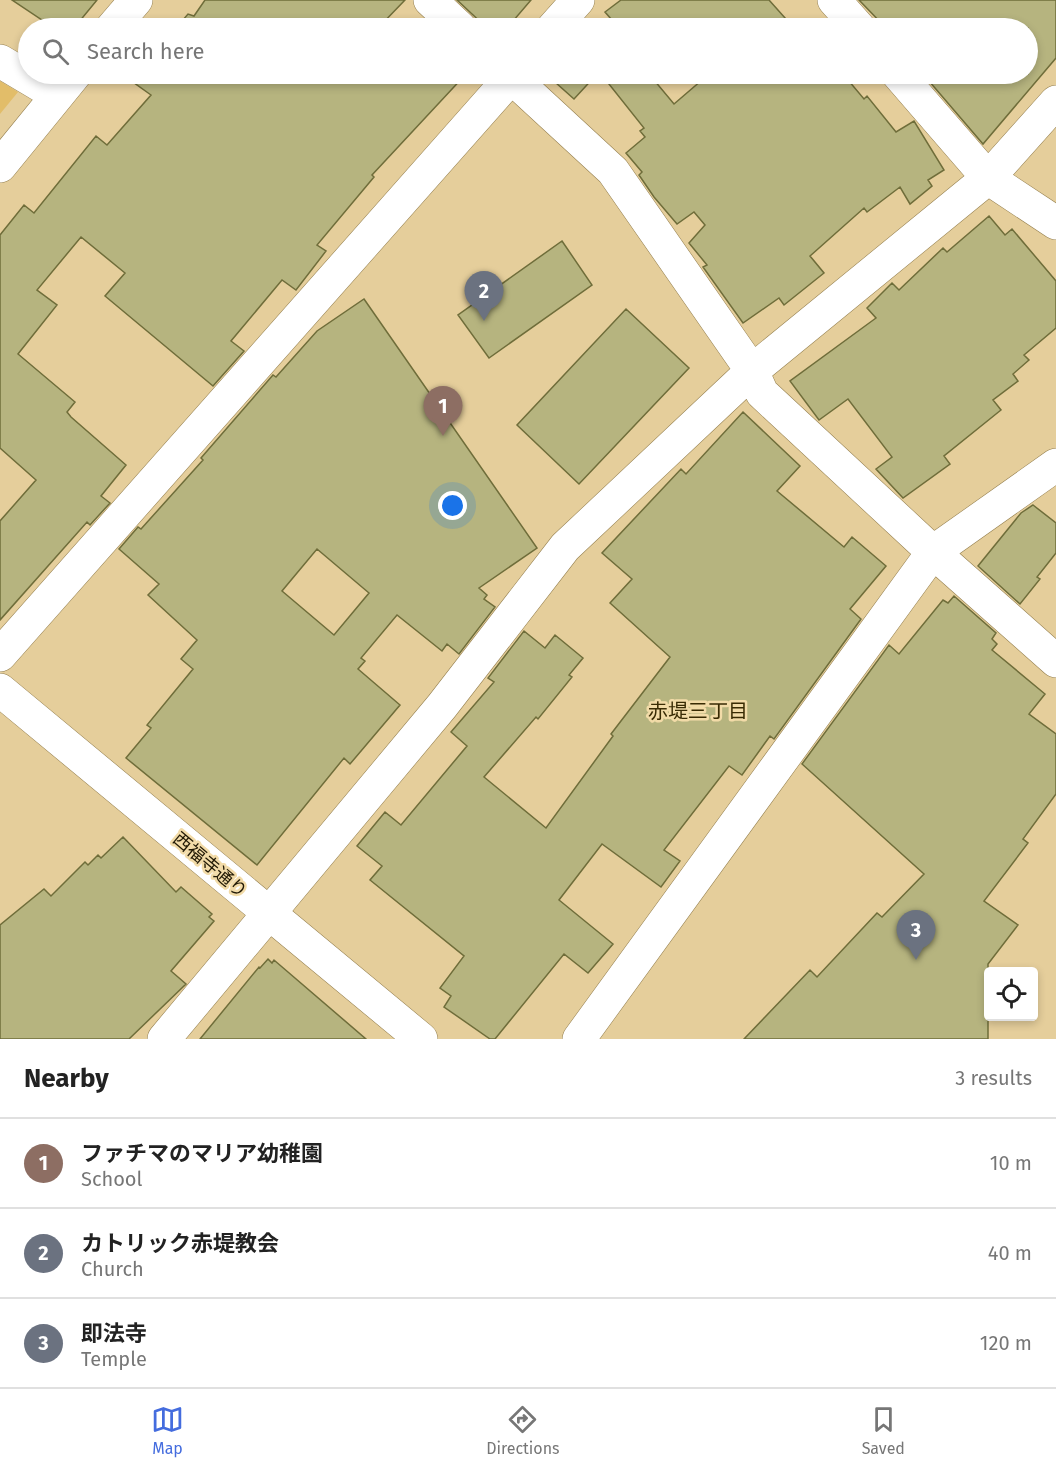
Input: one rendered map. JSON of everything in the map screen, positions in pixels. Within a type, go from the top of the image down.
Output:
[{"type":"street","points":[[120,18],[135,0]]},
{"type":"street","points":[[430,0],[449,18]]},
{"type":"street","points":[[562,18],[578,0]]},
{"type":"street","points":[[834,0],[849,18]]},
{"type":"street","points":[[0,61],[18,67]]},
{"type":"street","points":[[0,166],[66,84]]},
{"type":"street","points":[[0,655],[503,84]]},
{"type":"street","points":[[520,84],[612,171],[752,371],[762,393],[933,552],[1056,661]]},
{"type":"street","points":[[906,84],[988,178],[1056,223]]},
{"type":"street","points":[[164,1039],[442,706],[566,547],[752,371],[988,178],[1056,102]]},
{"type":"street","points":[[579,1039],[933,552],[1056,465]]},
{"type":"street","name":"西福寺通り","points":[[0,690],[421,1039]]},
{"type":"shaded area","points":[[0,81],[18,92],[0,114]]},
{"type":"building","points":[[12,0],[97,0],[82,18],[39,18]]},
{"type":"building","points":[[205,0],[405,0],[388,18],[185,18],[188,14],[194,16]]},
{"type":"building","points":[[457,0],[531,0],[516,18],[476,18]]},
{"type":"building","points":[[621,0],[769,0],[785,18],[610,18],[605,12]]},
{"type":"building","points":[[859,0],[1056,0],[1056,58],[1038,79],[1038,18],[876,18]]},
{"type":"building","points":[[136,84],[457,84],[372,175],[374,177],[317,245],[326,251],[296,290],[282,280],[231,341],[244,351],[213,386],[105,296],[125,273],[81,237],[37,290],[57,305],[18,354],[75,402],[67,412],[71,417],[126,465],[101,496],[110,503],[90,525],[87,522],[0,620],[0,521],[36,480],[0,448],[0,235],[24,205],[34,213],[96,136],[107,145],[151,95]]},
{"type":"building","points":[[557,84],[588,84],[574,99]]},
{"type":"building","points":[[609,84],[657,84],[674,104],[697,84],[851,84],[864,99],[867,96],[896,132],[914,121],[944,170],[928,180],[932,186],[910,204],[900,187],[867,212],[864,208],[810,256],[824,273],[784,305],[779,298],[743,323],[703,267],[707,265],[689,243],[705,225],[694,212],[677,224],[654,197],[639,175],[642,172],[626,153],[645,137],[640,131],[644,128]]},
{"type":"building","points":[[932,84],[1034,84],[983,144]]},
{"type":"building","points":[[989,216],[1005,235],[1012,229],[1056,281],[1056,328],[1024,355],[1029,360],[1013,374],[1018,381],[993,400],[1001,410],[944,456],[950,464],[903,498],[876,469],[892,457],[848,399],[819,420],[790,381],[876,318],[867,308],[892,283],[899,290],[943,248],[947,252]]},
{"type":"building","points":[[562,241],[592,285],[489,358],[458,315]]},
{"type":"building","points":[[364,299],[537,548],[479,588],[487,595],[484,599],[495,607],[459,654],[447,644],[442,651],[397,615],[361,658],[365,661],[358,669],[400,705],[350,764],[344,758],[257,865],[126,758],[151,728],[147,725],[193,669],[181,659],[197,640],[148,595],[159,584],[119,549],[138,527],[141,529],[203,460],[201,458],[273,375],[276,377],[317,331]],"holes":[[[317,549],[369,593],[334,635],[282,591]]]},
{"type":"building","points":[[626,309],[689,368],[579,484],[517,425]]},
{"type":"building","points":[[743,412],[800,466],[777,491],[844,547],[852,537],[886,566],[850,609],[861,619],[774,739],[770,736],[742,775],[729,766],[664,850],[680,861],[661,887],[602,844],[559,900],[613,944],[588,973],[564,954],[495,1039],[490,1039],[444,1007],[451,996],[440,988],[464,956],[370,880],[382,866],[357,846],[385,812],[401,825],[467,746],[451,732],[494,682],[488,678],[524,631],[545,648],[555,635],[583,658],[569,675],[572,677],[538,719],[536,717],[484,777],[546,828],[613,736],[611,734],[670,657],[610,603],[632,579],[602,553],[681,469],[686,474]]},
{"type":"building","points":[[1033,505],[1056,523],[1056,553],[1037,577],[1040,579],[1020,604],[978,566],[1021,513]]},
{"type":"building","points":[[954,596],[996,633],[992,639],[997,644],[992,650],[1045,694],[1029,714],[1056,734],[1056,794],[1023,839],[1028,843],[984,901],[1018,925],[988,967],[984,967],[984,1021],[988,1021],[988,1039],[744,1039],[810,970],[817,977],[877,913],[882,917],[924,874],[802,764],[889,645],[899,654],[943,600],[948,603]]},
{"type":"building","points":[[123,837],[176,892],[181,887],[212,914],[209,917],[214,921],[171,971],[186,984],[129,1039],[0,1039],[0,925],[44,889],[51,896],[85,862],[88,865],[98,855],[101,858]]},
{"type":"building","points":[[268,959],[272,963],[274,960],[366,1039],[200,1039]]},
{"type":"place","name":"カトリック赤堤教会","points":[[484,321]]},
{"type":"place","name":"ファチマのマリア幼稚園","points":[[443,436]]},
{"type":"place","name":"即法寺","points":[[916,960]]},
{"type":"district","name":"赤堤三丁目","points":[[698,711]]}]
